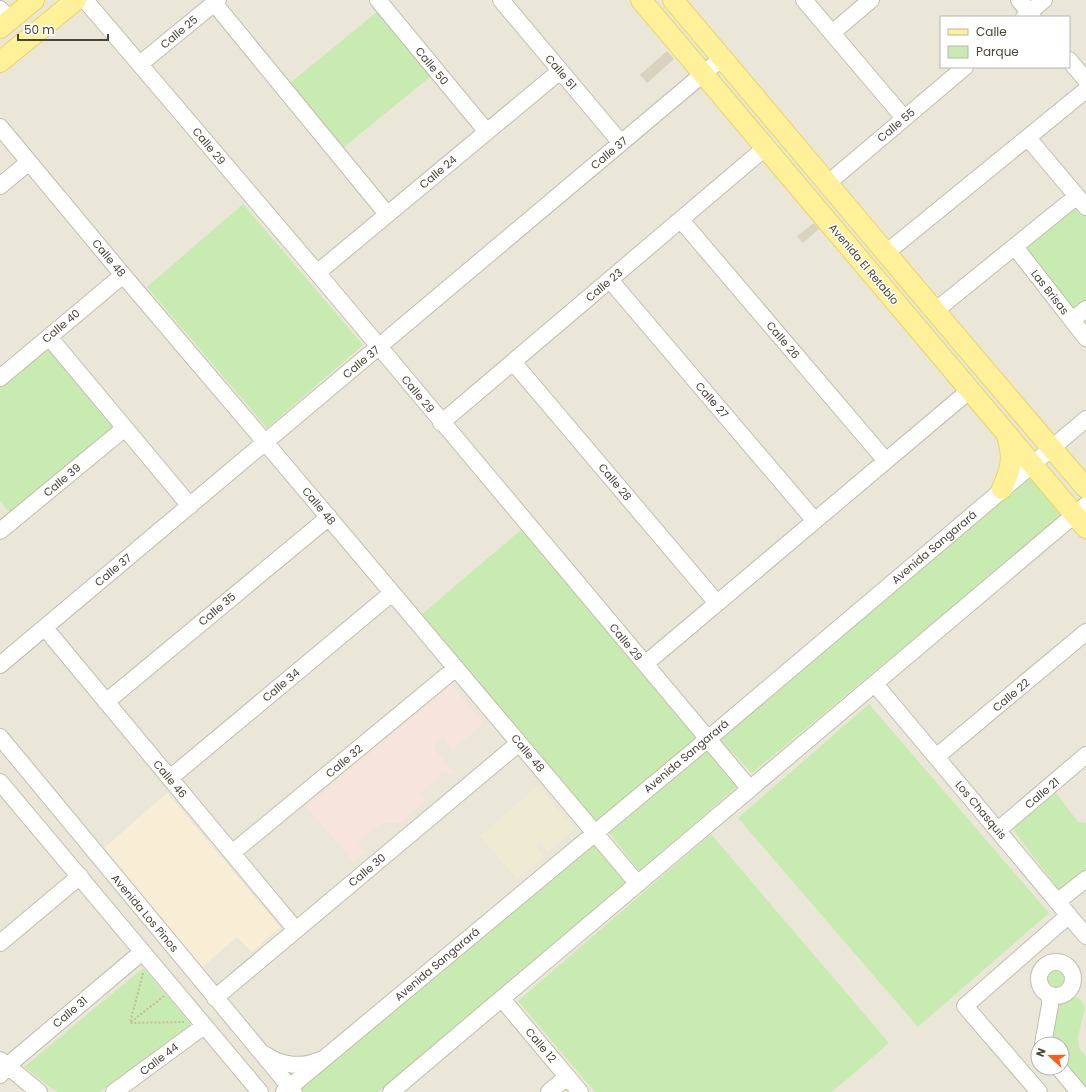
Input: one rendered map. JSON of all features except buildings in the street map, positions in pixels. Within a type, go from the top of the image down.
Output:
[{"type":"main road","points":[[26,40],[3,19],[34,0]]},
{"type":"main road","points":[[0,62],[76,0]]},
{"type":"main road","name":"Avenida El Retablo","points":[[641,0],[1032,465],[1082,516]]},
{"type":"main road","points":[[673,0],[1086,488]]},
{"type":"main road","points":[[1002,489],[1010,469],[1012,458],[1011,449],[1006,434]]},
{"type":"street","name":"Calle 29","points":[[85,0],[317,273],[441,423],[750,789]]},
{"type":"street","name":"Calle 50","points":[[378,0],[487,132]]},
{"type":"street","name":"Calle 51","points":[[501,0],[621,143]]},
{"type":"street","points":[[804,0],[904,118]]},
{"type":"street","points":[[832,33],[871,0]]},
{"type":"street","points":[[1019,0],[1029,15],[1044,0]]},
{"type":"street","name":"Calle 25","points":[[140,64],[216,2]]},
{"type":"street","points":[[216,2],[387,214]]},
{"type":"street","name":"Calle 37","points":[[0,665],[722,58]]},
{"type":"street","points":[[1070,61],[1086,80]]},
{"type":"street","name":"Calle 55","points":[[828,183],[964,68]]},
{"type":"street","name":"Calle 24","points":[[317,273],[560,71]]},
{"type":"street","points":[[886,253],[1086,90]]},
{"type":"street","name":"Calle 48","points":[[0,127],[123,275],[638,884]]},
{"type":"street","points":[[935,311],[1015,247],[1081,202],[1028,138]]},
{"type":"street","name":"Calle 23","points":[[441,423],[766,147]]},
{"type":"street","points":[[0,186],[29,162]]},
{"type":"street","name":"Calle 26","points":[[681,220],[886,461]]},
{"type":"street","name":"Las Brisas","points":[[1015,247],[1086,338]]},
{"type":"street","name":"Calle 40","points":[[0,378],[123,275]]},
{"type":"street","name":"Calle 27","points":[[610,280],[815,521]]},
{"type":"street","points":[[1072,320],[1086,309]]},
{"type":"street","points":[[49,337],[190,506]]},
{"type":"street","name":"Calle 28","points":[[513,362],[717,603]]},
{"type":"street","points":[[645,664],[970,390]]},
{"type":"street","name":"Avenida Sangarará","points":[[290,1090],[330,1054],[708,739],[1086,419]]},
{"type":"street","name":"Calle 39","points":[[0,532],[125,428]]},
{"type":"street","points":[[391,1092],[875,684],[1082,516]]},
{"type":"street","name":"Calle 35","points":[[106,702],[329,517]]},
{"type":"street","name":"Calle 34","points":[[170,778],[392,593]]},
{"type":"street","name":"Calle 46","points":[[45,628],[296,930]]},
{"type":"street","name":"Calle 22","points":[[936,757],[1086,632]]},
{"type":"street","name":"Calle 32","points":[[232,853],[456,668]]},
{"type":"street","name":"Los Chasquis","points":[[875,684],[1086,936]]},
{"type":"street","name":"Avenida Los Pinos","points":[[0,737],[258,1048],[290,1090]]},
{"type":"street","name":"Calle 30","points":[[215,998],[519,743]]},
{"type":"street","name":"Calle 21","points":[[998,830],[1086,756]]},
{"type":"street","points":[[0,782],[260,1092]]},
{"type":"street","points":[[0,943],[80,876]]},
{"type":"street","points":[[1058,902],[1086,879]]},
{"type":"street","points":[[113,916],[134,900]]},
{"type":"street","points":[[1039,1092],[965,1006],[1068,915]]},
{"type":"street","name":"Calle 31","points":[[2,1067],[142,952]]},
{"type":"street","points":[[1071,970],[1073,979],[1070,989],[1061,995],[1050,995],[1045,992],[1039,984],[1039,973],[1042,968],[1051,962],[1056,961],[1066,965],[1071,970],[1086,987]]},
{"type":"street","points":[[1044,1036],[1050,1005],[1050,995]]},
{"type":"street","name":"Calle 12","points":[[502,999],[580,1092]]},
{"type":"street","name":"Calle 44","points":[[114,1092],[204,1026]]},
{"type":"street","points":[[258,1048],[273,1060],[289,1065],[314,1063],[330,1054]]},
{"type":"street","points":[[238,1066],[246,1083],[248,1092]]},
{"type":"street","points":[[2,1067],[40,1092]]},
{"type":"street","points":[[1066,1076],[1079,1092]]},
{"type":"street","points":[[549,1092],[567,1077]]},
{"type":"path","points":[[130,1023],[145,968]]},
{"type":"path","points":[[130,1023],[173,989]]},
{"type":"path","points":[[130,1023],[184,1022]]},
{"type":"shaded area","points":[[0,0],[1086,0],[1086,1092],[0,1092]]},
{"type":"shaded area","points":[[451,684],[484,723],[453,750],[443,738],[433,747],[456,775],[444,772],[421,793],[427,800],[400,823],[383,823],[358,842],[366,852],[353,862],[306,807]]},
{"type":"shaded area","points":[[538,786],[575,829],[548,852],[540,842],[536,846],[544,856],[517,879],[480,836]]},
{"type":"shaded area","points":[[167,793],[280,927],[252,952],[237,937],[202,967],[104,848]]},
{"type":"green space","points":[[378,11],[431,76],[343,148],[290,83]]},
{"type":"green space","points":[[243,204],[363,345],[267,428],[147,287]]},
{"type":"green space","points":[[1078,204],[1086,214],[1086,301],[1073,312],[1022,248]]},
{"type":"green space","points":[[50,345],[117,426],[11,514],[0,501],[0,386]]},
{"type":"green space","points":[[1031,474],[1065,513],[752,773],[720,740]]},
{"type":"green space","points":[[522,529],[697,737],[597,822],[422,614]]},
{"type":"green space","points":[[869,704],[1049,913],[918,1027],[738,818]]},
{"type":"green space","points":[[707,746],[738,786],[639,871],[607,830]]},
{"type":"green space","points":[[1056,793],[1078,822],[1086,823],[1086,869],[1059,890],[1012,828]]},
{"type":"green space","points":[[711,834],[889,1043],[832,1092],[595,1092],[518,1001]]},
{"type":"green space","points":[[592,840],[627,885],[378,1092],[304,1092],[300,1087]]},
{"type":"green space","points":[[143,968],[191,1024],[100,1092],[58,1092],[24,1067]]},
{"type":"green space","points":[[1056,970],[1062,973],[1065,979],[1062,985],[1056,988],[1050,985],[1047,979],[1050,973]]},
{"type":"green space","points":[[1074,997],[1081,1000],[1085,1007],[1078,1037],[1079,1048],[1086,1057],[1086,1091],[1070,1072],[1070,1036],[1052,1036],[1058,1005]]}]
